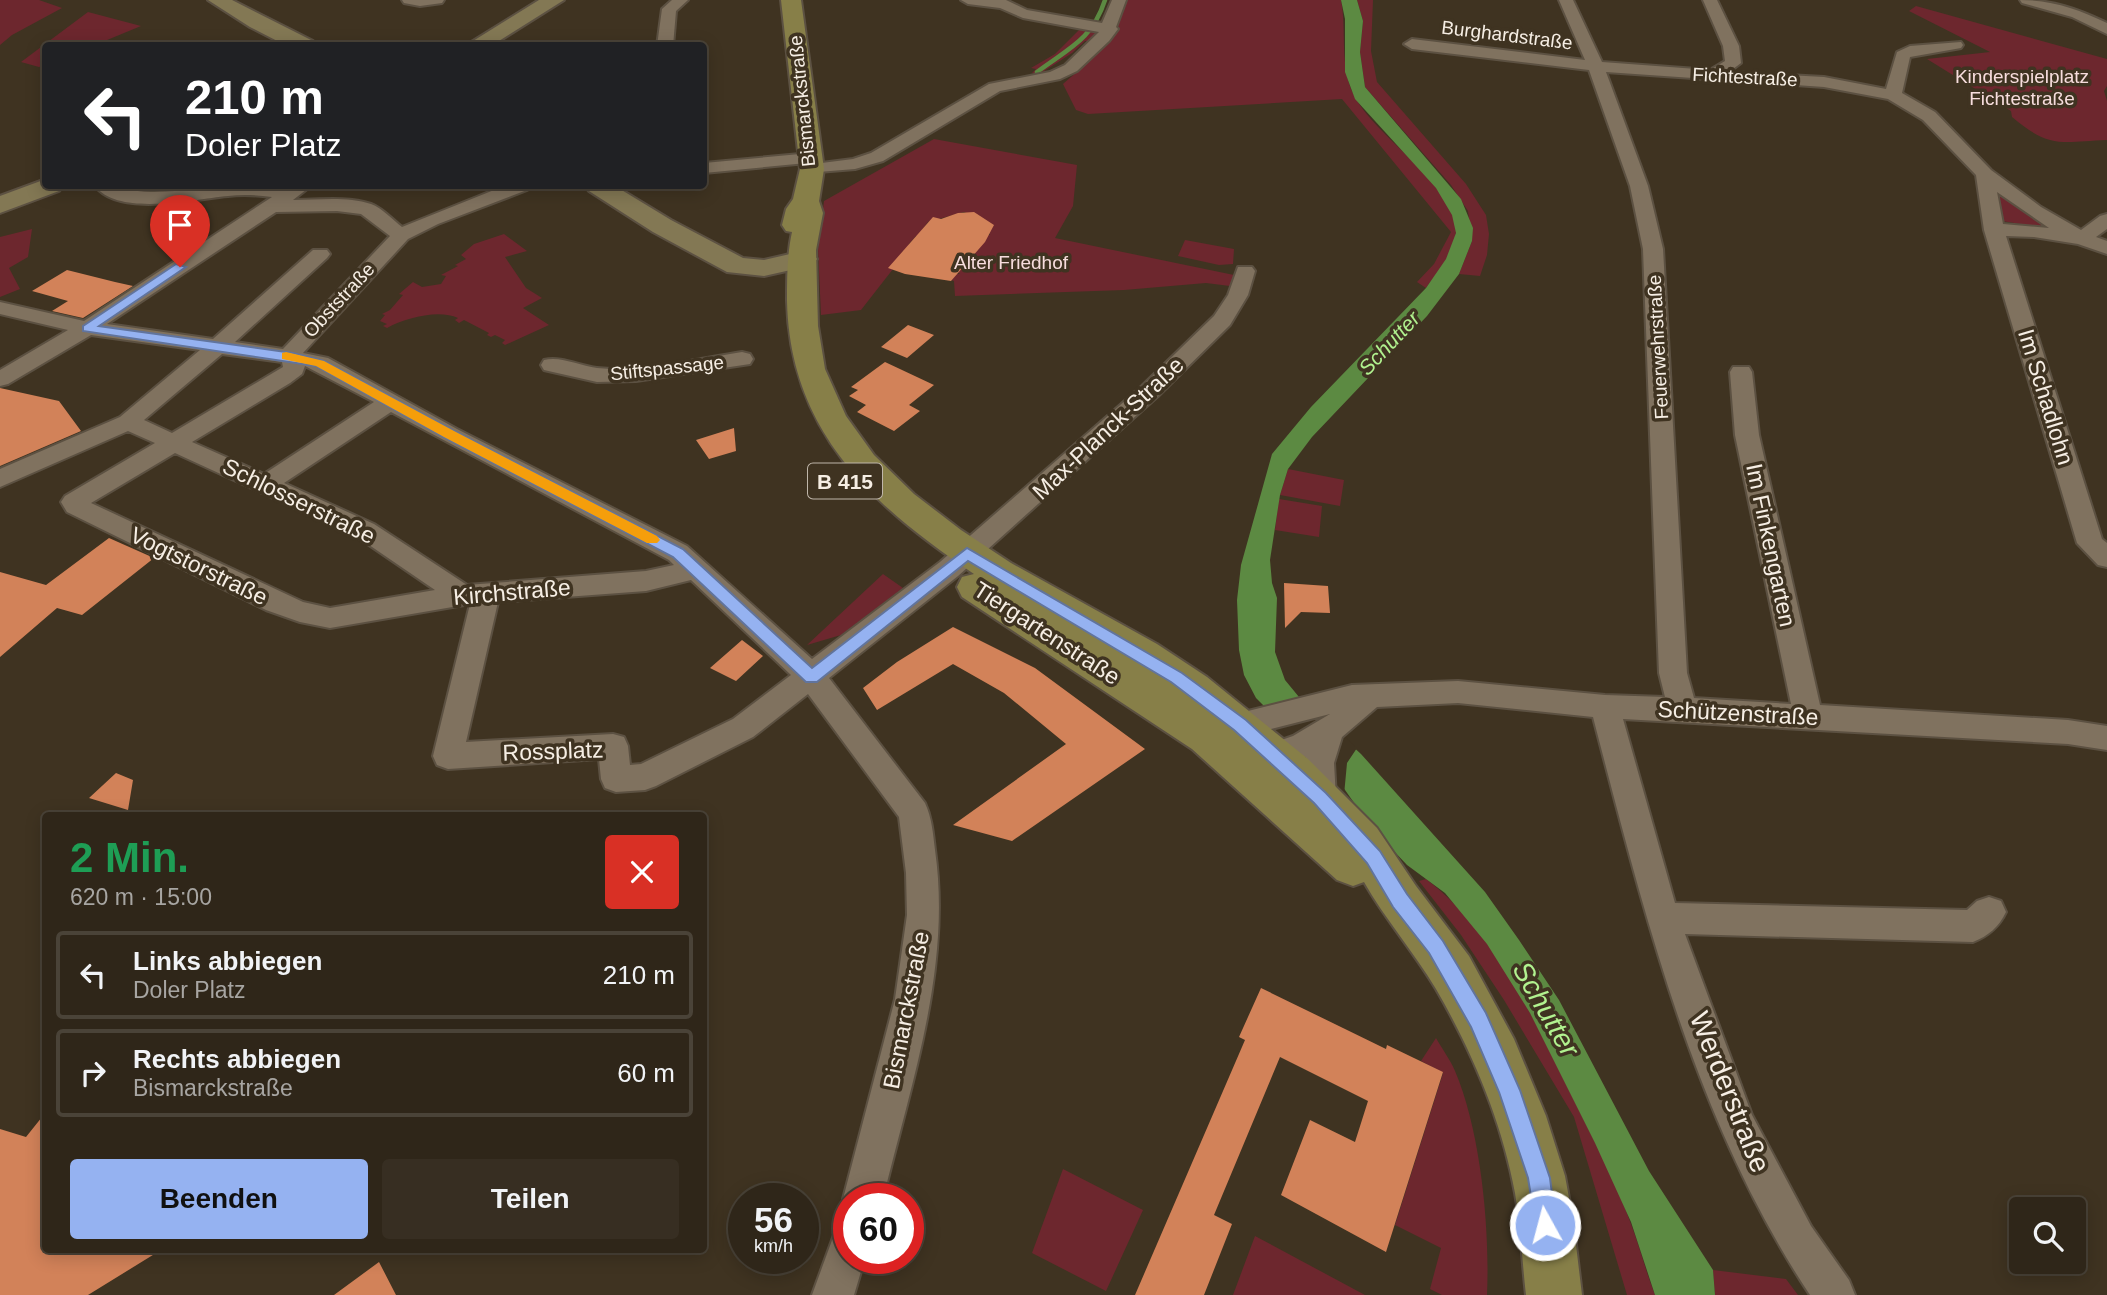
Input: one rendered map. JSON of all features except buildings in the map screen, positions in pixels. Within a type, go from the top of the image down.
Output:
[{"type":"main road","name":"Bismarckstraße","points":[[789,267],[799,209],[806,201],[812,163],[791,0]]},
{"type":"main road","name":"Tiergartenstraße","points":[[789,267],[802,280],[809,368],[823,407],[867,468],[932,528],[981,592],[1207,737],[1251,749],[1320,798],[1373,857],[1400,901],[1436,947],[1478,1020],[1509,1090],[1539,1178],[1554,1295]]},
{"type":"main road","name":"Tiergartenstraße","points":[[1251,749],[1359,871],[1400,901]]},
{"type":"street","points":[[218,0],[297,42]]},
{"type":"street","points":[[409,0],[437,0]]},
{"type":"street","points":[[482,42],[554,0]]},
{"type":"street","points":[[665,42],[669,9],[681,0]]},
{"type":"street","points":[[968,0],[1004,4],[1023,14],[1104,28]]},
{"type":"street","points":[[707,168],[812,163],[855,164],[877,158],[995,87],[1054,76],[1071,68],[1104,38],[1104,28],[1119,0]]},
{"type":"street","name":"Feuerwehrstraße","points":[[1566,0],[1595,67],[1639,186],[1653,249],[1673,673],[1683,709]]},
{"type":"street","points":[[1710,0],[1731,46],[1733,63],[1749,76]]},
{"type":"street","points":[[2026,0],[2077,14],[2107,29]]},
{"type":"street","name":"Burghardstraße","points":[[1412,44],[1595,67]]},
{"type":"street","points":[[1893,95],[1903,55],[1910,51],[1955,45]]},
{"type":"street","points":[[1719,75],[1718,71],[1733,63]]},
{"type":"street","name":"Fichtestraße","points":[[1595,67],[1824,82],[1893,95],[1929,116],[1985,174],[2034,211],[2082,239]]},
{"type":"street","points":[[1985,174],[1994,230]]},
{"type":"street","points":[[0,205],[42,189]]},
{"type":"street","points":[[111,189],[125,195],[145,197],[244,189],[286,195],[367,209],[401,235]]},
{"type":"street","name":"Obststraße","points":[[74,502],[294,369],[292,351],[401,235],[431,220],[512,189]]},
{"type":"street","points":[[608,189],[662,226],[712,253],[750,269],[789,267]]},
{"type":"street","points":[[0,379],[88,328],[286,195]]},
{"type":"street","points":[[2082,239],[2107,220]]},
{"type":"street","name":"Fichtestraße","points":[[1994,230],[2034,231],[2082,239],[2107,248]]},
{"type":"street","name":"Im Schadlohn","points":[[1994,230],[2090,543],[2107,558]]},
{"type":"street","points":[[712,253],[789,267]]},
{"type":"street","points":[[0,478],[128,422],[217,347],[320,254]]},
{"type":"street","name":"Max-Planck-Straße","points":[[811,677],[958,561],[1150,391],[1222,320],[1238,295],[1245,271]]},
{"type":"street","name":"Bismarckstraße","points":[[0,308],[88,328],[320,363],[461,441],[678,553],[811,677],[914,813],[922,873],[924,915],[912,999],[867,1183]]},
{"type":"street","name":"Stiftspassage","points":[[552,365],[597,375],[636,374],[742,359]]},
{"type":"street","name":"Im Finkengarten","points":[[1741,372],[1747,435],[1808,716]]},
{"type":"street","points":[[266,484],[391,401]]},
{"type":"street","name":"Schlosserstraße","points":[[128,422],[365,530],[474,595]]},
{"type":"street","name":"Vogtstorstraße","points":[[74,502],[76,506],[276,603],[300,612],[330,618]]},
{"type":"street","name":"Kirchstraße","points":[[330,618],[474,595],[646,581],[694,570]]},
{"type":"street","name":"Rossplatz","points":[[474,595],[448,757],[613,746],[616,779],[645,777],[743,728],[811,677]]},
{"type":"street","name":"Schützenstraße","points":[[1251,749],[1352,697],[1458,692],[1605,707],[1683,709],[2068,732],[2107,738]]},
{"type":"street","points":[[1251,749],[1329,730],[1355,713],[1368,698]]},
{"type":"street","name":"Werderstraße","points":[[1605,707],[1662,918],[1737,1125],[1797,1240],[1834,1295]]},
{"type":"street","points":[[1320,798],[1319,764],[1329,730]]},
{"type":"street","points":[[1662,918],[1973,926],[1989,912]]},
{"type":"street","points":[[833,1295],[840,1274]]},
{"type":"green space","points":[[0,0],[39,0],[62,8],[12,35],[0,45]]},
{"type":"green space","points":[[1127,0],[1341,0],[1346,72],[1354,95],[1378,127],[1429,178],[1443,196],[1452,214],[1456,231],[1453,246],[1426,288],[1417,282],[1434,264],[1451,232],[1342,99],[1088,114],[1076,110],[1063,84],[1109,39]]},
{"type":"green space","points":[[1357,0],[1373,0],[1371,51],[1377,82],[1466,184],[1486,215],[1489,234],[1487,255],[1480,276],[1459,274],[1472,241],[1468,211],[1451,185],[1365,87],[1360,52],[1363,21]]},
{"type":"green space","name":"Kinderspielplatz Fichtestraße","points":[[1916,6],[2107,59],[2107,86],[2104,91],[2107,101],[2107,140],[2066,142],[2046,139],[2012,117],[2011,111],[1927,59],[1990,52],[1909,11]]},
{"type":"green space","points":[[88,12],[141,26],[102,42],[48,42]]},
{"type":"green space","points":[[1082,27],[1102,32],[1095,42],[1085,41],[1072,53],[1038,75],[1032,73],[1036,69],[1031,68],[1055,54]]},
{"type":"green space","points":[[42,46],[42,66],[21,62]]},
{"type":"green space","name":"Alter Friedhof","points":[[934,139],[1077,165],[1073,206],[1055,238],[1234,275],[1230,286],[1206,283],[1124,290],[955,296],[954,281],[951,280],[956,274],[960,274],[957,272],[962,265],[966,266],[964,264],[968,258],[972,258],[974,250],[978,250],[986,235],[990,235],[979,215],[964,212],[928,222],[921,237],[916,236],[909,244],[908,252],[903,251],[894,267],[889,267],[893,269],[861,310],[821,315],[818,249],[824,201]]},
{"type":"green space","points":[[1998,197],[2005,197],[2051,229],[2002,221]]},
{"type":"green space","points":[[32,229],[28,257],[9,268],[20,289],[0,297],[0,237]]},
{"type":"green space","points":[[504,234],[527,251],[505,257],[526,288],[542,298],[523,308],[549,325],[505,345],[502,343],[505,340],[495,335],[491,337],[487,335],[489,333],[464,320],[459,323],[455,320],[458,318],[450,315],[422,316],[387,328],[383,326],[387,324],[380,321],[385,315],[382,314],[390,310],[403,295],[399,294],[413,282],[422,287],[441,284],[446,276],[441,275],[466,259],[461,255],[474,244]]},
{"type":"green space","points":[[1185,240],[1234,249],[1233,264],[1219,265],[1178,256]]},
{"type":"green space","points":[[1288,469],[1344,480],[1340,506],[1280,495]]},
{"type":"green space","points":[[1279,499],[1322,506],[1319,537],[1275,530]]},
{"type":"green space","points":[[883,574],[903,588],[841,635],[807,645]]},
{"type":"green space","points":[[1426,879],[1473,925],[1512,980],[1528,1009],[1618,1192],[1655,1295],[1627,1295],[1574,1117],[1504,1000],[1461,935],[1419,881]]},
{"type":"green space","points":[[1436,1038],[1453,1067],[1464,1095],[1477,1151],[1485,1211],[1487,1295],[1442,1295],[1430,1289],[1441,1248],[1395,1225],[1443,1073],[1421,1061]]},
{"type":"green space","points":[[1063,1169],[1143,1210],[1106,1291],[1032,1253]]},
{"type":"green space","points":[[1255,1236],[1365,1295],[1233,1295]]},
{"type":"green space","points":[[1713,1270],[1786,1279],[1798,1295],[1715,1295]]},
{"type":"water","name":"Schutter","points":[[1341,0],[1357,0],[1363,21],[1360,52],[1365,87],[1461,199],[1473,228],[1472,241],[1459,274],[1427,316],[1312,437],[1288,469],[1280,495],[1270,560],[1272,583],[1277,598],[1275,652],[1285,680],[1299,697],[1361,754],[1485,892],[1519,940],[1559,1000],[1649,1171],[1713,1270],[1715,1295],[1655,1295],[1631,1222],[1595,1143],[1530,1013],[1487,944],[1445,893],[1407,865],[1371,827],[1338,780],[1256,698],[1244,675],[1239,650],[1237,600],[1241,565],[1272,454],[1311,407],[1426,288],[1446,259],[1456,233],[1452,215],[1436,188],[1355,99],[1345,72],[1345,19]]},
{"type":"pier","points":[[1306,700],[1357,748],[1347,763],[1344,795],[1335,782],[1260,707]]},
{"type":"waterway","points":[[1037,72],[1086,34],[1100,14],[1105,0]]},
{"type":"slow traffic","points":[[286,356],[320,363],[652,540]]},
{"type":"route","points":[[180,267],[88,328],[320,363],[449,434],[678,553],[811,677],[967,554],[1177,677],[1240,725],[1320,798],[1373,857],[1400,901],[1436,947],[1478,1020],[1509,1090],[1539,1178],[1545,1225]]}]
